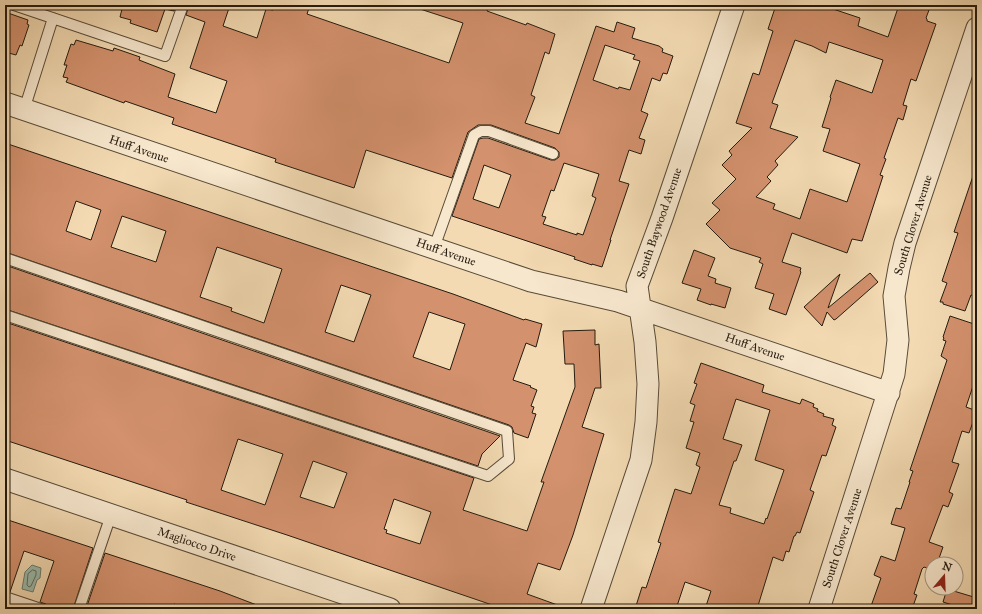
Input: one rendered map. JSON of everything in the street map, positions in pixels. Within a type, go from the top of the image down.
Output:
[{"type":"street","name":"South Baywood Avenue","points":[[591,609],[641,460],[646,422],[648,384],[645,342],[637,286],[662,218],[734,5]]},
{"type":"street","name":"South Clover Avenue","points":[[819,609],[894,374],[898,340],[894,296],[905,243],[977,28]]},
{"type":"street","name":"Huff Avenue","points":[[14,106],[531,282],[618,301],[889,393]]},
{"type":"street","name":"Magliocco Drive","points":[[6,483],[111,515],[390,609]]},
{"type":"lane","points":[[14,5],[165,56],[183,5]]},
{"type":"lane","points":[[14,106],[53,18]]},
{"type":"lane","points":[[434,248],[474,135],[481,131],[489,131],[553,154]]},
{"type":"lane","points":[[5,258],[507,431],[509,459],[488,476],[5,315]]},
{"type":"lane","points":[[79,609],[111,515]]},
{"type":"lane","points":[[5,597],[41,609]]},
{"type":"water","points":[[32,565],[41,568],[40,578],[37,580],[33,592],[22,589],[25,572]]},
{"type":"building","points":[[123,5],[176,5],[174,11],[165,9],[157,32],[130,23],[131,20],[120,17]]},
{"type":"building","points":[[189,5],[230,5],[223,26],[257,38],[266,9],[273,10],[275,5],[310,5],[307,14],[449,63],[463,23],[417,8],[417,5],[489,5],[487,11],[526,25],[527,23],[555,34],[549,54],[545,52],[531,95],[535,97],[525,123],[559,134],[596,26],[614,32],[617,22],[635,28],[632,38],[659,46],[663,49],[662,52],[673,56],[667,74],[663,73],[660,81],[652,78],[641,111],[648,114],[639,138],[645,140],[641,154],[629,150],[619,181],[629,184],[602,267],[574,259],[575,257],[452,216],[479,139],[488,138],[551,160],[555,160],[559,157],[559,152],[555,148],[491,125],[478,125],[468,132],[452,178],[366,150],[354,188],[275,162],[276,159],[172,124],[174,118],[125,101],[124,103],[66,82],[68,78],[63,77],[67,65],[64,65],[71,44],[74,45],[76,40],[113,51],[114,48],[140,57],[139,60],[175,74],[168,97],[216,113],[227,81],[190,68],[205,22],[186,15]],"holes":[[[605,45],[635,55],[633,59],[640,61],[630,90],[619,87],[618,89],[593,80]],[[564,163],[599,174],[592,196],[596,198],[583,235],[577,233],[577,235],[543,224],[546,217],[542,216],[551,190],[554,191]],[[484,165],[511,175],[499,208],[473,199]]]},
{"type":"building","points":[[776,5],[821,5],[860,18],[858,26],[888,37],[899,5],[928,5],[926,9],[929,10],[926,18],[927,21],[936,24],[916,81],[911,79],[903,105],[907,106],[903,120],[898,118],[884,158],[886,159],[880,175],[883,176],[862,241],[852,239],[847,253],[792,233],[782,262],[801,268],[801,272],[786,315],[769,309],[774,294],[755,288],[763,264],[759,262],[761,258],[730,248],[706,224],[720,210],[712,203],[736,179],[722,165],[732,155],[729,151],[752,128],[736,123],[753,73],[759,75],[773,31],[768,29]],"holes":[[[795,40],[826,53],[829,42],[883,60],[872,93],[836,80],[822,127],[830,129],[823,151],[860,164],[847,202],[810,189],[800,219],[773,209],[775,204],[756,197],[771,181],[767,177],[778,165],[775,161],[798,137],[770,128],[778,105],[772,103]]]},
{"type":"building","points":[[5,12],[28,20],[27,24],[29,25],[22,46],[20,45],[16,55],[5,52]]},
{"type":"building","points":[[5,143],[453,294],[524,320],[542,324],[536,347],[526,343],[513,380],[531,386],[530,387],[537,390],[531,406],[534,407],[532,413],[536,414],[528,438],[514,433],[512,427],[509,425],[5,252]],"holes":[[[76,201],[101,210],[91,240],[66,231]],[[122,216],[166,231],[156,262],[111,247]],[[217,247],[282,269],[264,323],[231,311],[232,308],[200,297]],[[341,285],[371,295],[354,342],[325,332]],[[429,312],[465,324],[450,370],[413,357]]]},
{"type":"building","points":[[975,170],[977,171],[977,297],[971,295],[965,311],[940,302],[947,283],[942,281],[958,233],[954,232]]},
{"type":"building","points":[[694,250],[715,258],[708,276],[716,279],[715,283],[731,288],[725,308],[697,300],[701,289],[682,283]]},
{"type":"building","points":[[5,265],[500,436],[482,454],[478,466],[5,309]]},
{"type":"building","points":[[870,273],[878,282],[836,319],[834,320],[827,312],[822,326],[804,307],[840,274],[828,308]]},
{"type":"building","points":[[950,316],[977,325],[977,374],[966,407],[977,411],[969,433],[962,431],[952,462],[959,464],[949,492],[953,494],[948,507],[943,505],[929,542],[943,547],[940,556],[924,556],[924,567],[914,594],[917,595],[912,609],[870,609],[881,578],[874,575],[881,556],[895,561],[905,528],[891,524],[896,508],[901,509],[913,471],[910,470],[947,360],[941,356],[946,341],[943,340]]},
{"type":"building","points":[[5,322],[474,478],[463,510],[527,531],[544,482],[541,482],[575,387],[574,364],[565,364],[563,331],[595,330],[595,345],[599,344],[601,388],[595,388],[582,427],[604,434],[573,535],[560,570],[538,563],[527,594],[563,607],[563,609],[504,609],[186,502],[187,500],[5,440]],"holes":[[[238,439],[283,454],[265,505],[221,490]],[[313,461],[347,473],[334,508],[300,497]],[[394,499],[431,512],[420,544],[386,533],[387,530],[384,529]]]},
{"type":"building","points":[[701,363],[764,385],[762,392],[800,404],[802,399],[814,404],[813,407],[818,409],[817,411],[824,414],[823,416],[834,419],[832,425],[836,427],[826,456],[822,455],[810,490],[814,492],[800,533],[797,532],[794,536],[789,552],[786,551],[783,561],[773,557],[757,609],[705,609],[711,591],[685,582],[676,609],[635,609],[642,587],[646,588],[661,543],[658,542],[675,489],[691,494],[700,467],[696,465],[700,453],[686,448],[694,422],[690,421],[695,405],[690,403],[697,384],[694,383]],"holes":[[[736,399],[770,410],[755,460],[784,470],[764,524],[730,513],[731,508],[719,505],[734,461],[736,461],[742,445],[723,439]]]},
{"type":"building","points":[[5,519],[93,548],[73,609],[47,609],[46,604],[40,602],[54,561],[24,551],[10,592],[5,591]]},
{"type":"building","points":[[105,553],[220,591],[262,607],[262,609],[187,609],[174,604],[172,609],[86,609]]},
{"type":"building","points":[[964,594],[977,598],[977,609],[965,609],[943,602],[945,596],[964,596]]}]
